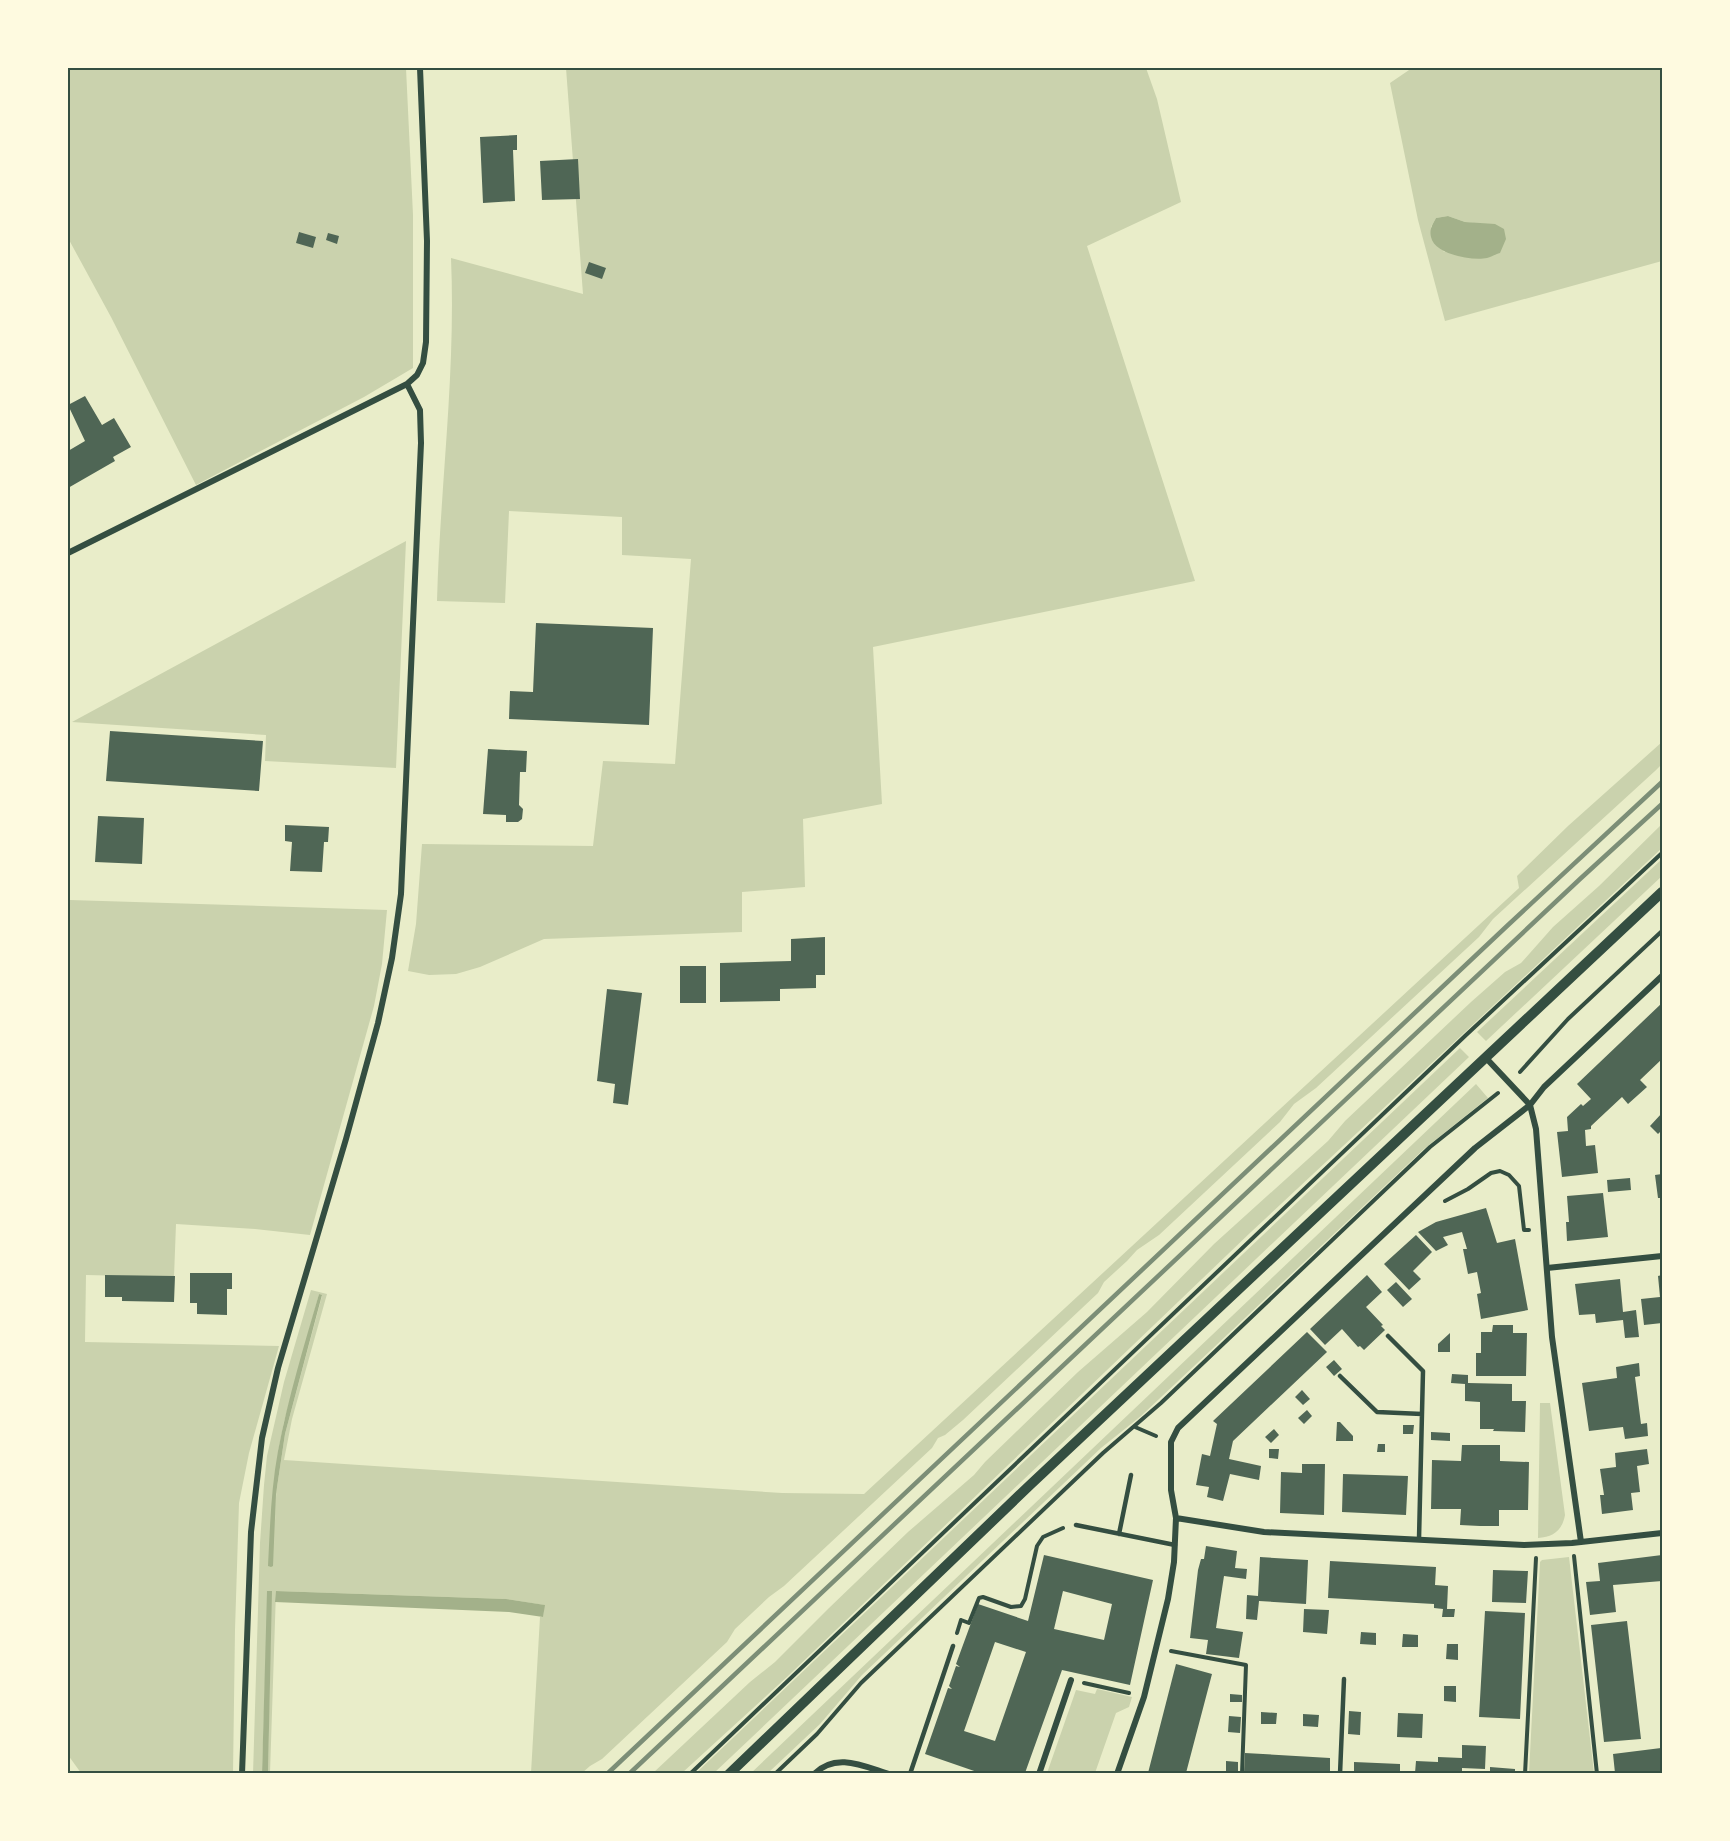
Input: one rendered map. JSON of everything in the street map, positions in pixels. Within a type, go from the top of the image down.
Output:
[{"type":"street","points":[[68,553],[407,384],[417,375],[423,363],[426,342],[426,222],[420,68]]},
{"type":"street","points":[[242,1773],[251,1532],[262,1438],[278,1368],[378,1023],[392,958],[401,894],[420,443],[420,410],[407,384]]},
{"type":"street","points":[[729,1773],[1038,1476],[1662,892]]},
{"type":"street","points":[[1117,1773],[1144,1696],[1168,1599],[1176,1518],[1171,1490],[1171,1442],[1178,1428],[1475,1148],[1530,1105],[1544,1087],[1662,976]]},
{"type":"street","points":[[1486,1058],[1530,1105],[1536,1129],[1552,1337],[1581,1542]]},
{"type":"street","points":[[1547,1268],[1662,1256]]},
{"type":"street","points":[[1176,1518],[1264,1532],[1536,1545],[1572,1544],[1662,1533]]},
{"type":"street","points":[[1039,1773],[1071,1680]]},
{"type":"street","points":[[814,1773],[832,1762],[845,1761],[889,1773]]},
{"type":"lane","points":[[1388,1336],[1423,1371],[1419,1539]]},
{"type":"lane","points":[[1340,1376],[1377,1412],[1422,1414]]},
{"type":"lane","points":[[1119,1534],[1131,1475]]},
{"type":"lane","points":[[1076,1525],[1175,1545]]},
{"type":"lane","points":[[910,1773],[953,1646]]},
{"type":"lane","points":[[1340,1773],[1344,1679]]},
{"type":"path","points":[[690,1773],[1473,1028],[1662,853]]},
{"type":"path","points":[[775,1773],[816,1734],[861,1683],[932,1614],[1431,1147],[1510,1083],[1568,1019],[1662,931]]},
{"type":"path","points":[[1422,1198],[1445,1201],[1491,1173],[1500,1171],[1509,1175],[1519,1186],[1524,1230],[1544,1230]]},
{"type":"path","points":[[1135,1426],[1171,1442]]},
{"type":"path","points":[[953,1646],[961,1620],[969,1623],[979,1598],[983,1597],[1011,1606],[1021,1606],[1025,1599],[1037,1546],[1043,1537],[1055,1530],[1076,1525]]},
{"type":"path","points":[[1572,1544],[1597,1773]]},
{"type":"path","points":[[1525,1773],[1536,1545]]},
{"type":"path","points":[[1157,1648],[1246,1665],[1242,1773]]},
{"type":"path","points":[[1071,1680],[1144,1696]]},
{"type":"shaded area","points":[[68,68],[406,68],[413,215],[413,368],[364,397],[196,485],[111,317],[68,238]]},
{"type":"shaded area","points":[[566,68],[1146,68],[1157,99],[1181,202],[1087,246],[1195,581],[873,647],[882,804],[803,819],[805,887],[742,892],[742,932],[544,939],[480,967],[456,974],[429,975],[408,971],[416,924],[422,844],[593,846],[603,761],[675,764],[691,559],[622,555],[622,517],[509,511],[505,603],[437,601],[450,387],[451,258],[583,294]]},
{"type":"shaded area","points":[[1412,68],[1662,68],[1662,261],[1445,321],[1418,220],[1390,83]],"holes":[[[1448,216],[1465,222],[1484,224],[1444,252],[1431,227],[1436,218]]]},
{"type":"shaded area","points":[[1448,216],[1465,222],[1495,224],[1504,229],[1506,239],[1500,253],[1480,259],[1454,255],[1439,248],[1431,237],[1431,229],[1436,218]]},
{"type":"shaded area","points":[[406,541],[396,768],[265,761],[266,735],[72,722]]},
{"type":"shaded area","points":[[1662,742],[1662,764],[1655,771],[1493,919],[1479,937],[1316,1088],[1294,1104],[1280,1122],[1159,1235],[1137,1250],[1104,1282],[1098,1293],[963,1420],[938,1438],[932,1448],[735,1629],[727,1642],[602,1759],[582,1773],[531,1773],[540,1617],[543,1617],[544,1605],[506,1599],[276,1591],[270,1773],[268,1773],[271,1591],[268,1591],[262,1773],[253,1774],[260,1543],[267,1456],[284,1382],[311,1290],[327,1294],[292,1419],[284,1460],[782,1493],[864,1494],[1519,888],[1517,876],[1568,826]],"holes":[[[319,1294],[322,1296],[285,1434],[276,1493],[278,1452],[284,1422]]]},
{"type":"shaded area","points":[[1662,824],[1662,848],[1251,1232],[788,1676],[682,1773],[653,1773],[750,1682],[775,1662],[908,1532],[974,1475],[1078,1372],[1147,1312],[1214,1244],[1328,1141],[1345,1121],[1471,1002],[1505,972],[1521,963],[1553,927]]},
{"type":"shaded area","points":[[1662,859],[1662,876],[1486,1041],[1477,1032]]},
{"type":"shaded area","points":[[68,901],[387,910],[382,964],[374,1006],[310,1235],[176,1224],[174,1277],[86,1275],[85,1342],[279,1346],[249,1453],[239,1503],[233,1773],[81,1773],[68,1755]]},
{"type":"shaded area","points":[[1460,1048],[1469,1057],[714,1773],[696,1773]]},
{"type":"shaded area","points":[[1476,1084],[1488,1098],[1424,1149],[1141,1416],[1101,1448],[862,1675],[820,1724],[768,1773],[750,1774]]},
{"type":"shaded area","points":[[319,1294],[322,1295],[285,1434],[276,1494],[273,1566],[271,1567],[268,1566],[270,1522],[278,1451],[291,1392]]},
{"type":"shaded area","points":[[1540,1403],[1550,1403],[1565,1515],[1562,1525],[1556,1532],[1538,1538]]},
{"type":"shaded area","points":[[1569,1557],[1594,1773],[1529,1773],[1540,1562]]},
{"type":"shaded area","points":[[267,1591],[272,1591],[268,1773],[262,1774]]},
{"type":"shaded area","points":[[276,1591],[506,1599],[545,1605],[543,1617],[509,1612],[275,1602]]},
{"type":"shaded area","points":[[1097,1689],[1132,1697],[1129,1707],[1116,1713],[1095,1773],[1047,1773],[1076,1690],[1095,1694]]},
{"type":"building","points":[[517,135],[517,150],[513,150],[515,201],[483,203],[480,137]]},
{"type":"building","points":[[578,159],[580,199],[542,200],[540,161]]},
{"type":"building","points":[[299,232],[316,237],[313,248],[296,243]]},
{"type":"building","points":[[328,233],[339,236],[337,244],[326,240]]},
{"type":"building","points":[[589,262],[606,268],[602,279],[585,273]]},
{"type":"building","points":[[85,396],[102,425],[114,418],[131,447],[113,457],[115,461],[68,488],[68,451],[85,441],[68,405]]},
{"type":"building","points":[[536,623],[653,628],[649,725],[509,719],[510,691],[533,692]]},
{"type":"building","points":[[110,731],[263,741],[259,791],[106,781]]},
{"type":"building","points":[[488,749],[527,751],[526,772],[520,772],[519,805],[523,809],[522,819],[518,822],[506,822],[506,815],[483,814]]},
{"type":"building","points":[[98,816],[144,818],[142,864],[95,862]]},
{"type":"building","points":[[285,825],[329,827],[328,842],[324,842],[322,872],[290,871],[292,842],[285,841]]},
{"type":"building","points":[[825,937],[825,975],[816,975],[816,988],[780,989],[780,1001],[720,1002],[720,963],[791,961],[791,939]]},
{"type":"building","points":[[680,966],[706,966],[706,1003],[680,1003]]},
{"type":"building","points":[[607,989],[642,993],[628,1105],[613,1103],[615,1084],[597,1081]]},
{"type":"building","points":[[1662,1003],[1662,1059],[1640,1080],[1647,1087],[1628,1104],[1622,1097],[1591,1126],[1591,1129],[1585,1130],[1586,1146],[1595,1145],[1598,1173],[1562,1177],[1557,1132],[1568,1131],[1567,1117],[1581,1104],[1583,1106],[1591,1099],[1577,1084]]},
{"type":"building","points":[[1662,1113],[1662,1130],[1658,1134],[1650,1126]]},
{"type":"building","points":[[1662,1174],[1662,1198],[1658,1198],[1655,1175]]},
{"type":"building","points":[[1630,1178],[1631,1190],[1608,1192],[1607,1180]]},
{"type":"building","points":[[1603,1193],[1608,1237],[1567,1241],[1566,1222],[1569,1222],[1567,1196]]},
{"type":"building","points":[[1486,1208],[1497,1243],[1515,1239],[1528,1310],[1481,1319],[1477,1294],[1481,1293],[1477,1272],[1468,1274],[1463,1249],[1467,1249],[1462,1232],[1443,1237],[1448,1245],[1436,1251],[1418,1232],[1436,1222]]},
{"type":"building","points":[[1416,1235],[1432,1252],[1413,1271],[1421,1279],[1409,1290],[1384,1264]]},
{"type":"building","points":[[190,1273],[232,1273],[232,1289],[227,1289],[227,1315],[197,1314],[197,1303],[190,1303]]},
{"type":"building","points":[[105,1275],[175,1276],[174,1302],[122,1301],[122,1297],[105,1297]]},
{"type":"building","points":[[1367,1275],[1382,1292],[1366,1307],[1385,1330],[1364,1350],[1358,1347],[1342,1329],[1325,1345],[1310,1329]]},
{"type":"building","points":[[1662,1275],[1662,1323],[1644,1325],[1641,1299],[1660,1297],[1658,1276]]},
{"type":"building","points":[[1620,1279],[1623,1312],[1636,1310],[1639,1337],[1625,1338],[1623,1320],[1596,1323],[1595,1314],[1579,1315],[1575,1284]]},
{"type":"building","points":[[1396,1282],[1412,1299],[1403,1307],[1387,1290]]},
{"type":"building","points":[[1493,1325],[1513,1325],[1513,1333],[1527,1333],[1526,1376],[1476,1376],[1476,1353],[1481,1353],[1481,1332],[1492,1332]]},
{"type":"building","points":[[1307,1332],[1327,1352],[1233,1441],[1229,1459],[1261,1466],[1259,1480],[1230,1474],[1223,1501],[1207,1497],[1209,1487],[1196,1485],[1202,1454],[1210,1456],[1217,1424],[1213,1421]]},
{"type":"building","points":[[1450,1333],[1450,1352],[1438,1352],[1438,1344]]},
{"type":"building","points":[[1334,1360],[1342,1369],[1334,1376],[1326,1367]]},
{"type":"building","points":[[1639,1363],[1640,1376],[1635,1377],[1641,1424],[1647,1423],[1648,1436],[1625,1439],[1623,1427],[1589,1431],[1582,1383],[1617,1378],[1616,1367]]},
{"type":"building","points":[[1452,1374],[1468,1375],[1468,1383],[1512,1384],[1512,1401],[1526,1401],[1525,1432],[1480,1429],[1480,1402],[1465,1401],[1465,1384],[1451,1383]]},
{"type":"building","points":[[1302,1390],[1310,1399],[1303,1405],[1295,1397]]},
{"type":"building","points":[[1307,1410],[1312,1416],[1304,1424],[1298,1418]]},
{"type":"building","points":[[1337,1422],[1340,1422],[1353,1436],[1353,1441],[1336,1441]]},
{"type":"building","points":[[1403,1425],[1414,1425],[1413,1434],[1403,1434]]},
{"type":"building","points":[[1274,1429],[1279,1435],[1271,1443],[1265,1437]]},
{"type":"building","points":[[1431,1432],[1450,1433],[1450,1441],[1431,1440]]},
{"type":"building","points":[[1378,1444],[1385,1444],[1385,1452],[1377,1452]]},
{"type":"building","points":[[1462,1445],[1500,1445],[1500,1461],[1529,1462],[1528,1510],[1499,1510],[1499,1526],[1480,1526],[1460,1525],[1461,1509],[1431,1509],[1432,1460],[1461,1461]]},
{"type":"building","points":[[1269,1449],[1279,1449],[1278,1459],[1269,1458]]},
{"type":"building","points":[[1647,1449],[1649,1464],[1637,1466],[1640,1492],[1631,1493],[1633,1510],[1602,1514],[1600,1495],[1604,1495],[1600,1469],[1616,1467],[1615,1453]]},
{"type":"building","points":[[1302,1464],[1325,1464],[1324,1515],[1280,1513],[1281,1472],[1302,1473]]},
{"type":"building","points":[[1343,1474],[1408,1476],[1406,1515],[1342,1512]]},
{"type":"building","points":[[1206,1546],[1237,1551],[1235,1568],[1247,1569],[1246,1579],[1224,1576],[1216,1628],[1243,1632],[1239,1658],[1206,1654],[1208,1640],[1190,1638],[1198,1570],[1201,1559],[1204,1559]]},
{"type":"building","points":[[1044,1555],[1153,1580],[1130,1685],[1062,1670],[1025,1773],[980,1773],[925,1754],[948,1688],[952,1689],[949,1686],[956,1666],[960,1667],[956,1664],[978,1604],[1028,1621]],"holes":[[[1063,1591],[1112,1604],[1104,1640],[1054,1629]],[[995,1642],[1026,1652],[995,1741],[964,1731]]]},
{"type":"building","points":[[1662,1555],[1662,1581],[1613,1585],[1616,1612],[1590,1615],[1586,1582],[1600,1581],[1598,1563]]},
{"type":"building","points":[[1260,1557],[1308,1560],[1306,1604],[1259,1601],[1257,1620],[1246,1619],[1247,1595],[1258,1596]]},
{"type":"building","points":[[1330,1561],[1436,1567],[1435,1585],[1448,1586],[1447,1609],[1455,1609],[1454,1617],[1442,1617],[1443,1609],[1434,1608],[1434,1604],[1328,1598]]},
{"type":"building","points":[[1493,1570],[1528,1571],[1526,1603],[1492,1602]]},
{"type":"building","points":[[1304,1609],[1329,1610],[1327,1634],[1303,1632]]},
{"type":"building","points":[[1485,1611],[1525,1613],[1520,1719],[1479,1717]]},
{"type":"building","points":[[1627,1621],[1641,1739],[1604,1742],[1591,1625]]},
{"type":"building","points":[[1361,1632],[1376,1633],[1376,1645],[1360,1644]]},
{"type":"building","points":[[1403,1634],[1418,1635],[1418,1647],[1402,1647]]},
{"type":"building","points":[[1447,1644],[1458,1644],[1458,1660],[1446,1659]]},
{"type":"building","points":[[1176,1664],[1212,1674],[1186,1773],[1148,1773]]},
{"type":"building","points":[[1444,1686],[1456,1686],[1456,1702],[1444,1701]]},
{"type":"building","points":[[1230,1694],[1242,1695],[1242,1702],[1230,1702]]},
{"type":"building","points":[[1349,1711],[1361,1712],[1360,1735],[1348,1734]]},
{"type":"building","points":[[1261,1712],[1277,1713],[1276,1724],[1261,1724]]},
{"type":"building","points":[[1398,1713],[1423,1714],[1422,1738],[1397,1737]]},
{"type":"building","points":[[1303,1714],[1319,1715],[1318,1727],[1303,1726]]},
{"type":"building","points":[[1229,1716],[1241,1717],[1240,1733],[1228,1732]]},
{"type":"building","points":[[1462,1745],[1486,1746],[1485,1769],[1462,1768],[1462,1773],[1415,1773],[1416,1761],[1438,1762],[1438,1757],[1462,1758]]},
{"type":"building","points":[[1661,1748],[1662,1773],[1615,1773],[1613,1754]]},
{"type":"building","points":[[1245,1753],[1330,1758],[1330,1773],[1244,1773]]},
{"type":"building","points":[[1226,1761],[1238,1762],[1238,1773],[1226,1773]]},
{"type":"building","points":[[1354,1762],[1400,1764],[1400,1773],[1354,1773]]},
{"type":"building","points":[[1490,1767],[1515,1769],[1515,1773],[1490,1773]]},
{"type":"railway","points":[[607,1774],[1662,782]]},
{"type":"railway","points":[[629,1774],[1662,804]]}]
